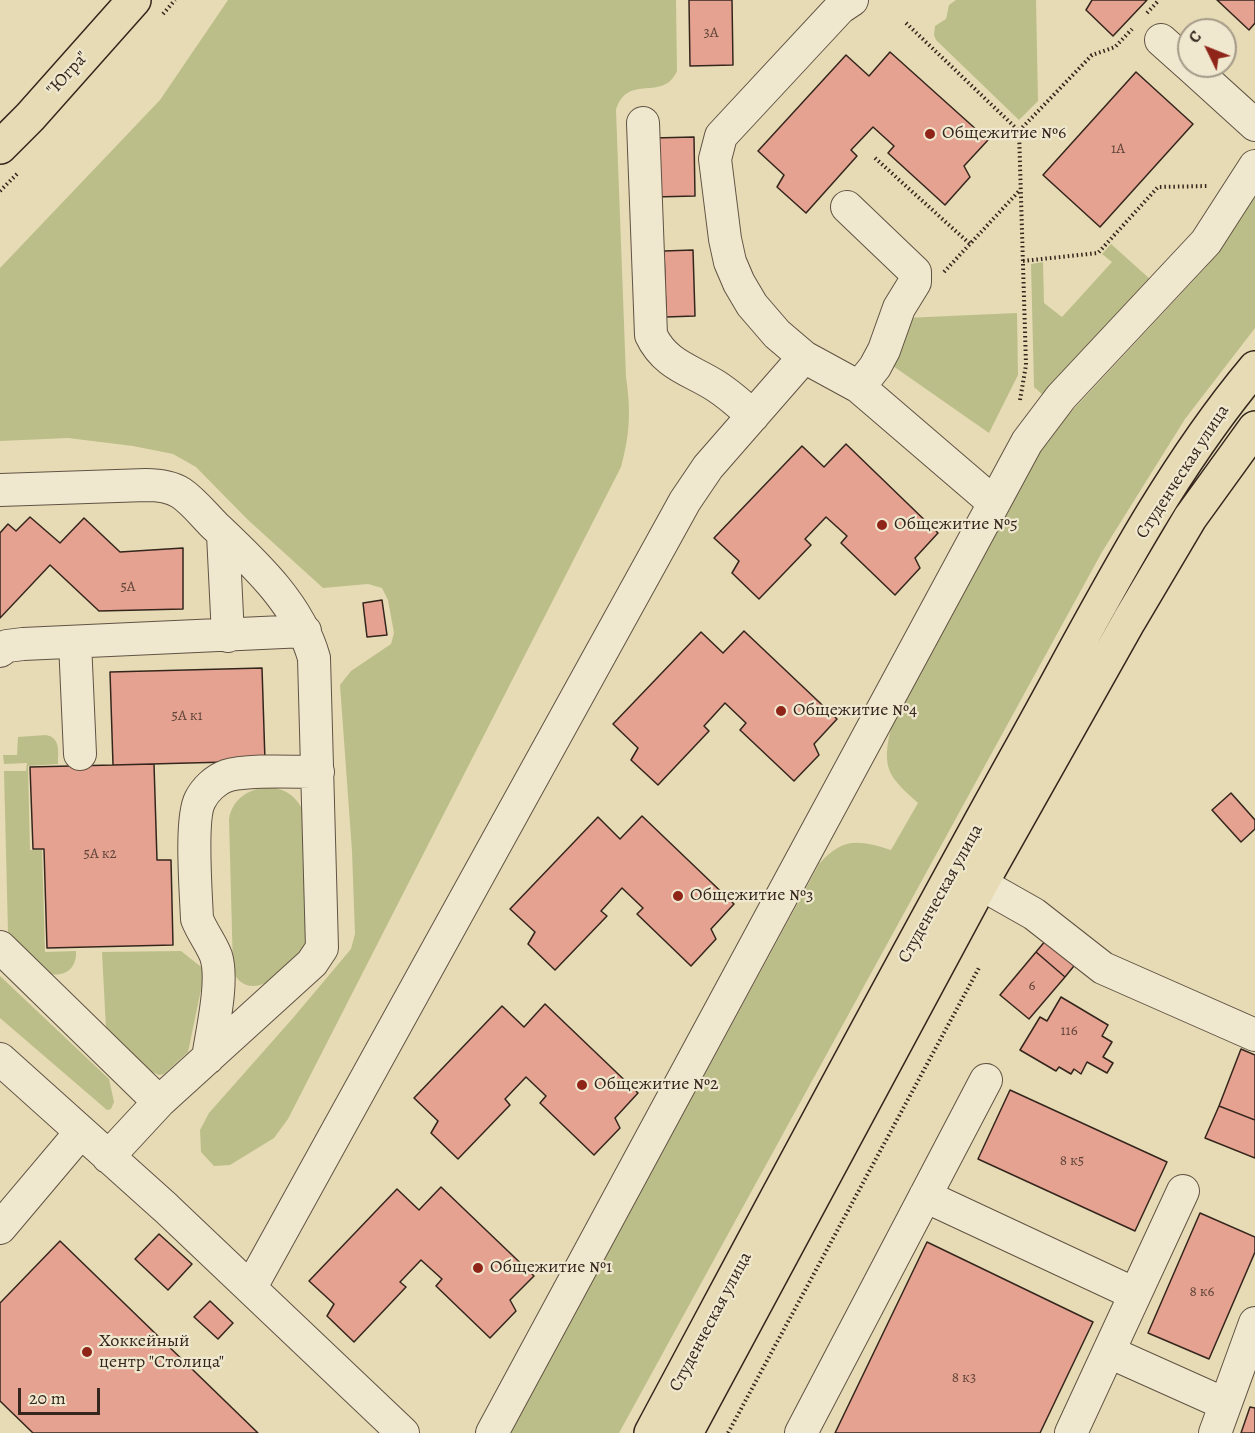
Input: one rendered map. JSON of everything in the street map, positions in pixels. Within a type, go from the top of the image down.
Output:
[{"type":"main road","name":"\"Югра\"","points":[[0,147],[30,117],[134,0]]},
{"type":"main road","name":"Студенческая улица","points":[[686,1433],[1141,536],[1215,419],[1255,368]]},
{"type":"main road","name":"Студенческая улица","points":[[651,1433],[967,877],[1166,557],[1215,481],[1255,428]]},
{"type":"street","points":[[852,0],[840,8],[721,136],[715,159],[730,262],[752,305],[777,334],[804,357],[860,387],[993,502]]},
{"type":"street","points":[[1148,26],[1177,53]]},
{"type":"street","points":[[1204,78],[1255,125]]},
{"type":"street","points":[[643,123],[651,335],[658,349],[669,359],[716,386],[753,416]]},
{"type":"street","points":[[492,1433],[1027,442],[1061,397],[1206,242],[1255,166]]},
{"type":"street","points":[[847,207],[915,272],[915,282],[899,308],[876,367],[860,387]]},
{"type":"street","points":[[251,1287],[686,501],[708,466],[804,357]]},
{"type":"street","points":[[0,490],[146,484],[165,486],[182,494],[276,588],[305,631],[314,658],[322,948],[312,963],[159,1102],[108,1157]]},
{"type":"street","points":[[223,534],[228,636]]},
{"type":"street","points":[[0,651],[7,646],[23,644],[305,631]]},
{"type":"street","points":[[75,642],[80,754]]},
{"type":"street","points":[[208,1058],[219,971],[215,954],[197,919],[195,822],[198,802],[208,788],[224,777],[239,774],[318,772]]},
{"type":"street","points":[[967,877],[1034,914],[1103,968],[1255,1035]]},
{"type":"street","points":[[0,947],[159,1102]]},
{"type":"street","points":[[0,1059],[251,1287],[403,1433]]},
{"type":"street","points":[[801,1433],[986,1080]]},
{"type":"street","points":[[0,1228],[81,1132]]},
{"type":"street","points":[[1071,1433],[1183,1191]]},
{"type":"street","points":[[926,1196],[1136,1294]]},
{"type":"street","points":[[1215,1433],[1255,1323]]},
{"type":"street","points":[[1109,1352],[1225,1404]]},
{"type":"path","points":[[1019,131],[1092,55],[1115,47],[1148,26],[1159,0]]},
{"type":"path","points":[[906,23],[1019,131],[1026,365],[1018,409]]},
{"type":"path","points":[[875,158],[970,244]]},
{"type":"path","points":[[1023,261],[1098,253],[1158,187],[1210,186]]},
{"type":"path","points":[[940,276],[1021,189]]},
{"type":"path","points":[[728,1433],[980,966]]},
{"type":"green space","points":[[228,0],[676,0],[677,71],[671,80],[663,85],[629,92],[621,99],[616,110],[626,377],[629,401],[628,433],[621,467],[288,1119],[274,1138],[230,1165],[214,1166],[201,1152],[200,1130],[209,1113],[351,949],[355,934],[352,851],[340,685],[351,671],[391,644],[394,633],[388,600],[382,588],[368,584],[323,588],[247,519],[196,467],[173,454],[133,446],[68,438],[0,441],[0,268],[160,100]]},
{"type":"green space","points":[[956,0],[1036,0],[1038,101],[1019,120],[936,40],[935,26],[946,19],[949,5]]},
{"type":"green space","points":[[1255,190],[1255,328],[1185,419],[1102,552],[619,1433],[510,1433],[819,864],[836,849],[852,843],[870,844],[891,850],[918,803],[900,786],[890,771],[887,753],[891,728],[1038,452],[1058,426],[1206,267]]},
{"type":"green space","points":[[1111,244],[1150,279],[1043,395],[1034,387],[1031,264],[1043,262],[1044,303],[1062,317],[1112,262],[1102,254]]},
{"type":"green space","points":[[1017,313],[1018,375],[989,433],[893,366],[905,318]]},
{"type":"green space","points":[[46,735],[56,742],[58,764],[28,766],[30,850],[42,850],[45,952],[76,951],[72,967],[65,973],[54,975],[48,974],[10,938],[8,933],[4,771],[26,771],[27,763],[4,764],[3,755],[17,755],[18,737]]},
{"type":"green space","points":[[272,787],[290,795],[303,810],[308,940],[302,950],[267,982],[251,986],[242,983],[233,969],[229,819],[234,805],[244,795],[257,789]]},
{"type":"green space","points":[[181,951],[205,970],[188,1052],[164,1074],[159,1075],[148,1070],[106,1029],[102,952]]},
{"type":"green space","points":[[0,976],[109,1079],[114,1102],[111,1109],[107,1110],[0,1018]]},
{"type":"building","points":[[689,0],[732,0],[733,65],[690,66]]},
{"type":"building","points":[[1092,0],[1147,0],[1113,36],[1086,10]]},
{"type":"building","points":[[1217,0],[1255,0],[1255,23],[1249,30]]},
{"type":"building","name":"Общежитие №6","points":[[890,52],[988,140],[964,166],[970,177],[945,205],[888,153],[894,146],[873,127],[851,150],[857,156],[806,213],[777,187],[784,175],[758,151],[846,55],[869,76]]},
{"type":"building","points":[[1136,72],[1193,124],[1100,227],[1043,175]]},
{"type":"building","points":[[694,137],[695,196],[654,197],[653,138]]},
{"type":"building","points":[[693,250],[695,316],[666,317],[664,251]]},
{"type":"building","name":"Общежитие №5","points":[[846,444],[938,533],[915,558],[920,568],[895,595],[841,543],[847,536],[826,517],[805,539],[811,545],[759,599],[732,573],[739,561],[714,538],[802,446],[824,467]]},
{"type":"building","points":[[30,517],[60,543],[84,518],[120,552],[183,548],[183,609],[99,611],[50,565],[0,618],[0,533],[8,524],[16,531]]},
{"type":"building","points":[[382,600],[387,635],[367,637],[363,603]]},
{"type":"building","name":"Общежитие №4","points":[[744,631],[837,719],[814,744],[819,755],[794,781],[740,730],[746,723],[725,703],[704,726],[709,731],[658,785],[631,760],[638,748],[613,724],[701,632],[723,653]]},
{"type":"building","points":[[262,668],[265,761],[113,765],[110,672]]},
{"type":"building","points":[[154,764],[157,860],[171,860],[173,945],[47,948],[44,849],[33,849],[30,767]]},
{"type":"building","points":[[1231,793],[1255,820],[1255,829],[1241,842],[1212,810]]},
{"type":"building","name":"Общежитие №3","points":[[642,816],[734,904],[711,929],[716,939],[691,966],[637,914],[643,908],[622,888],[601,911],[607,916],[555,970],[528,944],[535,932],[510,909],[598,817],[620,839]]},
{"type":"building","points":[[1062,921],[1091,945],[1065,977],[1036,952]]},
{"type":"building","points":[[1036,952],[1065,977],[1029,1019],[1000,995]]},
{"type":"building","points":[[1061,997],[1108,1025],[1102,1036],[1112,1042],[1103,1057],[1113,1063],[1107,1073],[1087,1062],[1081,1074],[1074,1069],[1071,1074],[1059,1067],[1056,1071],[1020,1050],[1040,1017],[1047,1021]]},
{"type":"building","name":"Общежитие №2","points":[[545,1004],[638,1093],[615,1118],[620,1128],[594,1155],[540,1103],[546,1096],[526,1077],[505,1099],[510,1105],[458,1159],[431,1133],[438,1121],[414,1098],[502,1006],[524,1027]]},
{"type":"building","points":[[1241,1049],[1255,1055],[1255,1120],[1219,1106]]},
{"type":"building","points":[[1010,1090],[1167,1162],[1135,1231],[978,1159]]},
{"type":"building","points":[[1219,1106],[1255,1120],[1255,1158],[1205,1138]]},
{"type":"building","name":"Общежитие №1","points":[[441,1187],[534,1276],[510,1300],[516,1311],[490,1338],[436,1286],[442,1279],[421,1260],[400,1282],[406,1287],[354,1342],[327,1316],[334,1304],[309,1281],[397,1189],[419,1210]]},
{"type":"building","points":[[1200,1213],[1255,1237],[1255,1252],[1209,1359],[1148,1333]]},
{"type":"building","points":[[159,1234],[192,1264],[168,1290],[135,1259]]},
{"type":"building","name":"Хоккейный центр \"Столица\"","points":[[60,1241],[258,1433],[33,1433],[0,1401],[0,1303]]},
{"type":"building","points":[[927,1242],[1093,1322],[1040,1433],[835,1433]]},
{"type":"building","points":[[210,1301],[233,1323],[218,1339],[194,1317]]},
{"type":"building","points":[[1250,1407],[1255,1408],[1255,1433],[1241,1433]]},
{"type":"place","name":"Общежитие №6","points":[[930,134]]},
{"type":"place","name":"Общежитие №5","points":[[882,525]]},
{"type":"place","name":"Общежитие №4","points":[[781,711]]},
{"type":"place","name":"Общежитие №3","points":[[678,896]]},
{"type":"place","name":"Общежитие №2","points":[[582,1085]]},
{"type":"place","name":"Общежитие №1","points":[[478,1268]]},
{"type":"place","name":"Хоккейный центр \"Столица\"","points":[[87,1352]]}]
